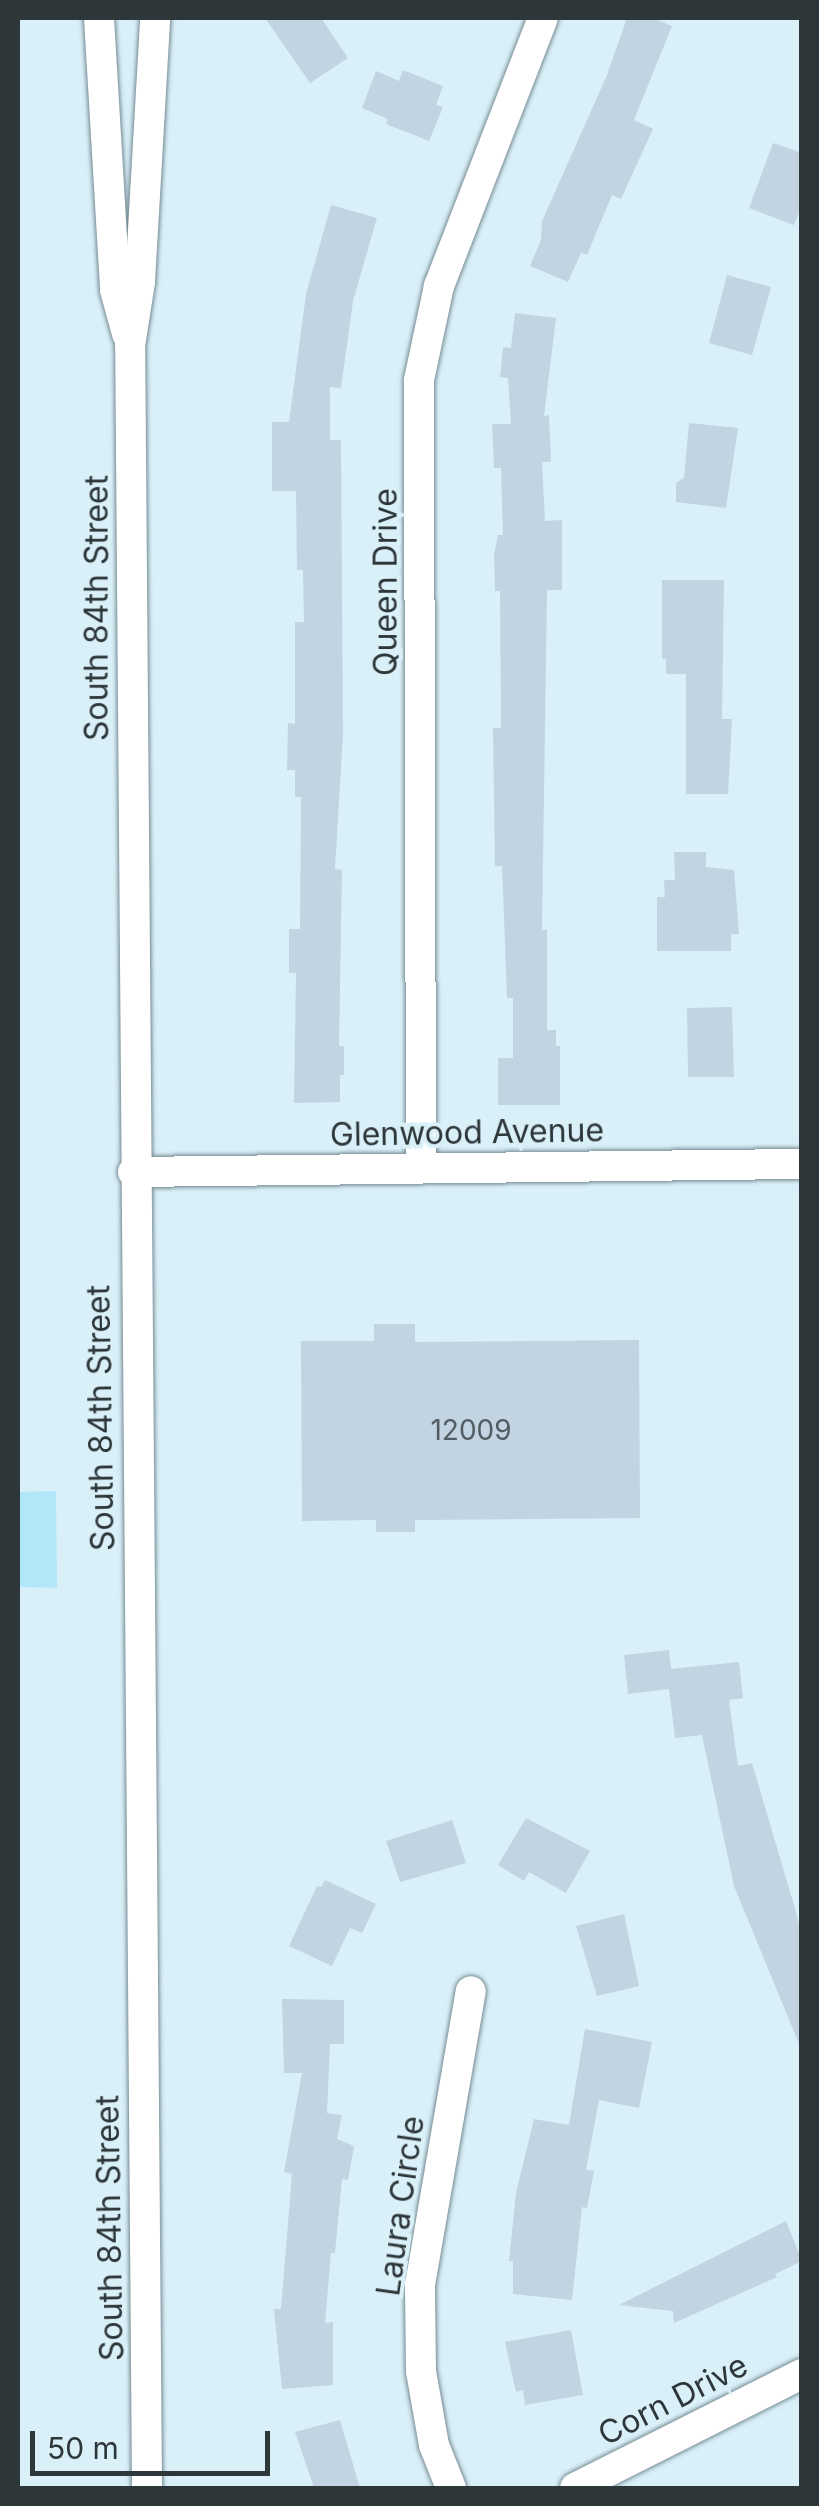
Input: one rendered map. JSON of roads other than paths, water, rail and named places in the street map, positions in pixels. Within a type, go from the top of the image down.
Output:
[{"type":"street","name":"South 84th Street","points":[[99,18],[115,290],[130,346]]},
{"type":"street","name":"South 84th Street","points":[[147,2488],[133,1172],[130,346],[140,282],[155,18]]},
{"type":"street","name":"Queen Drive","points":[[421,1168],[420,380],[440,286],[543,18]]},
{"type":"street","name":"Glenwood Avenue","points":[[133,1172],[802,1164]]},
{"type":"street","name":"Laura Circle","points":[[452,2488],[434,2444],[420,2371],[420,2285],[471,1991]]},
{"type":"street","name":"Corn Drive","points":[[576,2488],[802,2374]]}]
